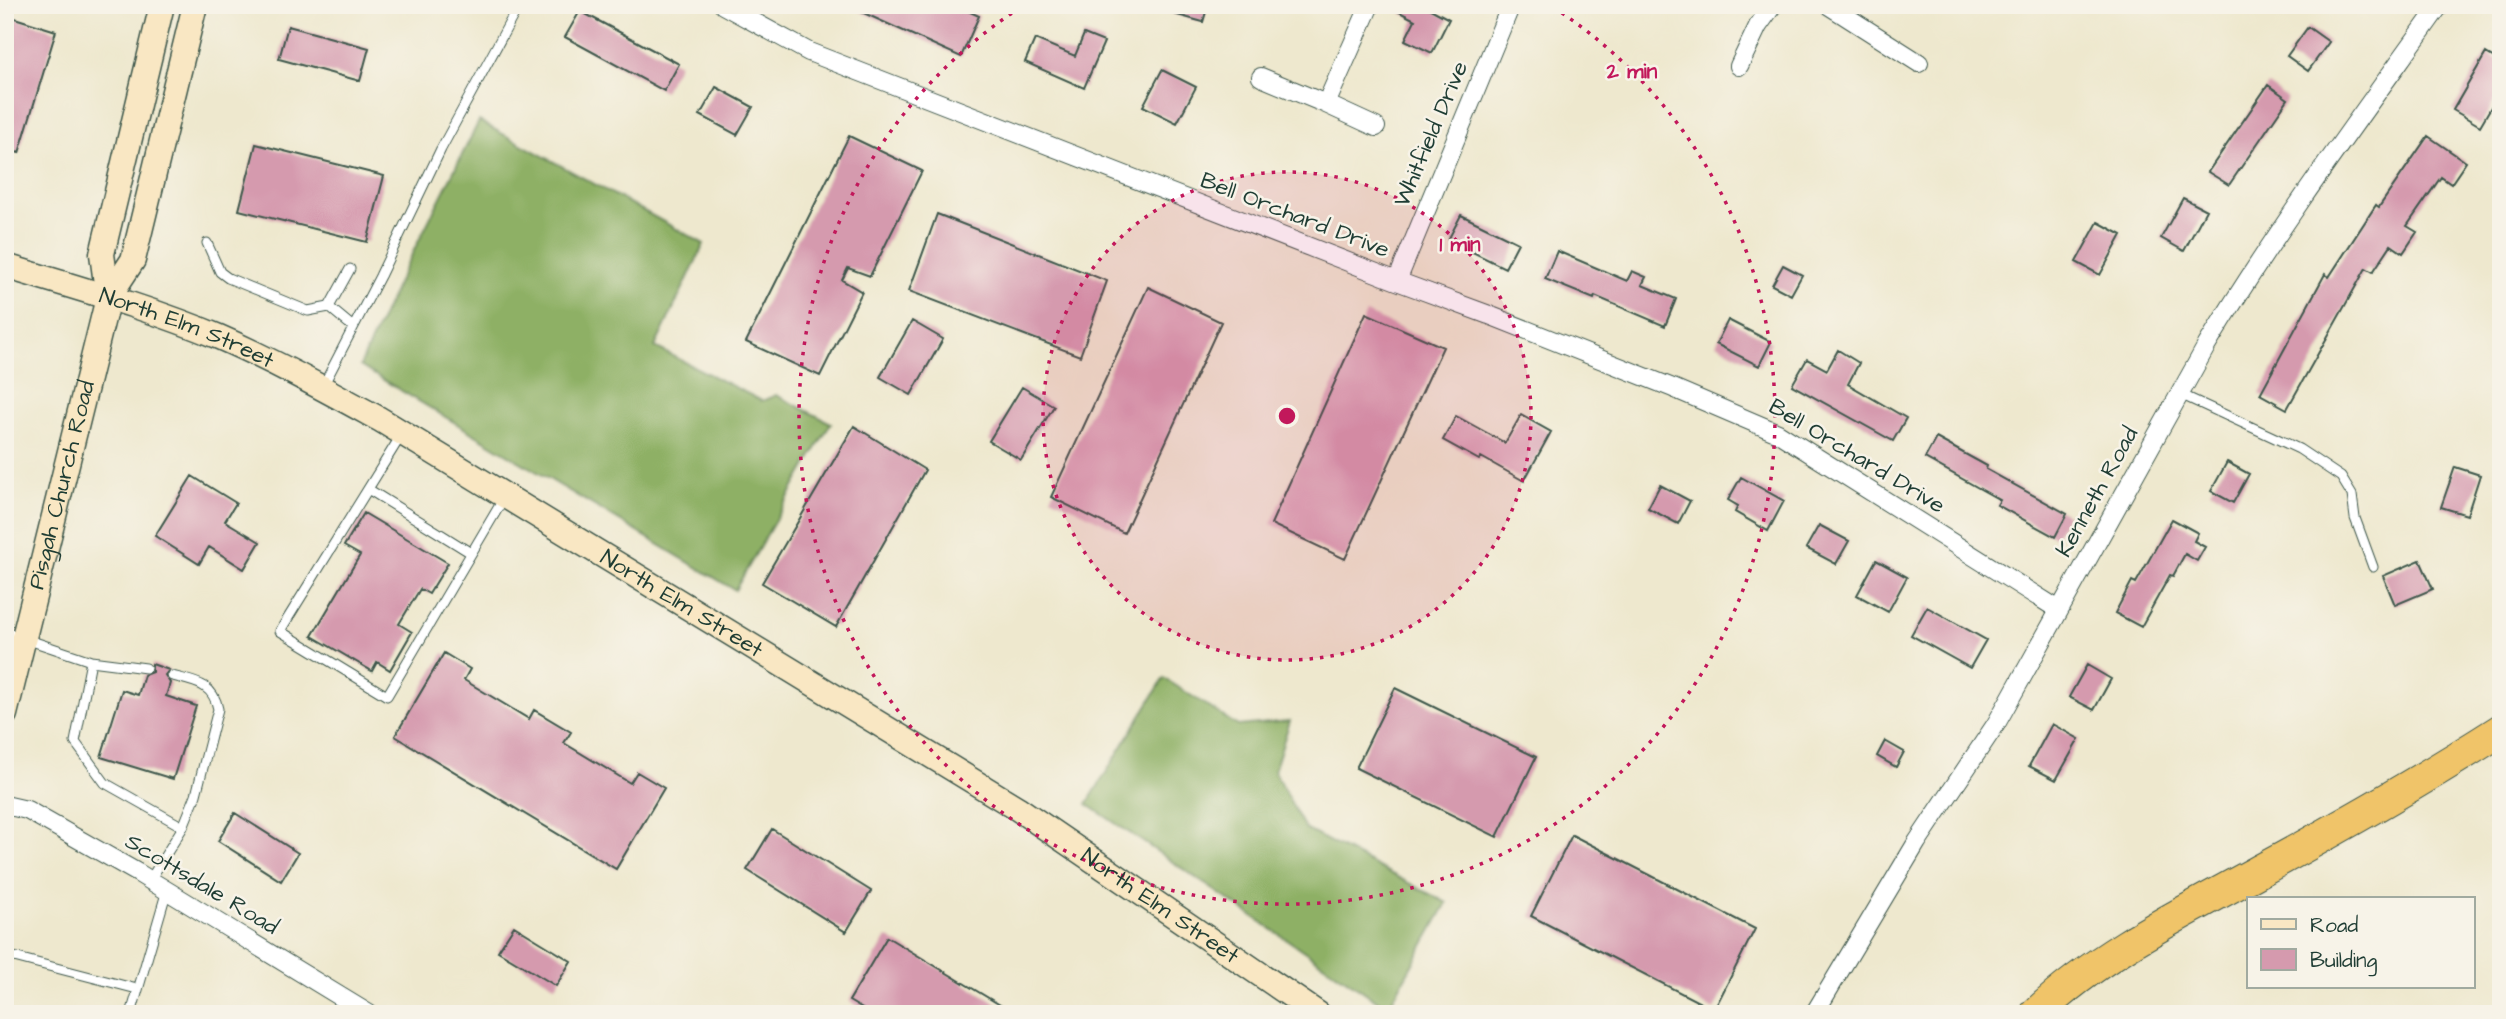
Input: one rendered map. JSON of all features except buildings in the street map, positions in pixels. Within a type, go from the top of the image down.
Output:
[{"type":"highway","points":[[2036,1014],[2072,983],[2134,940],[2342,827],[2501,730]]},
{"type":"main road","name":"Pisgah Church Road","points":[[5,714],[15,635],[108,298],[133,260],[195,5]]},
{"type":"main road","name":"Pisgah Church Road","points":[[108,298],[102,254],[159,8]]},
{"type":"main road","name":"North Elm Street","points":[[5,266],[108,298],[218,337],[322,387],[506,495],[1017,808],[1318,1014]]},
{"type":"street","name":"Bell Orchard Drive","points":[[723,5],[809,52],[1636,373],[1778,433],[2059,610]]},
{"type":"street","points":[[1326,104],[1370,5]]},
{"type":"street","name":"Whitfield Drive","points":[[1396,281],[1511,5]]},
{"type":"street","points":[[1739,66],[1758,26],[1773,5]]},
{"type":"street","points":[[1828,5],[1919,63]]},
{"type":"street","name":"Kenneth Road","points":[[1814,1014],[1917,842],[1996,724],[2214,334],[2278,231],[2440,5]]},
{"type":"street","points":[[1261,77],[1376,127]]},
{"type":"street","name":"Scottsdale Road","points":[[5,805],[27,810],[150,880],[369,1014]]},
{"type":"lane","points":[[322,387],[442,149],[519,5]]},
{"type":"lane","points":[[207,243],[220,272],[228,278],[308,311],[329,307],[354,327]]},
{"type":"lane","points":[[329,307],[350,269]]},
{"type":"lane","points":[[2180,394],[2299,449],[2341,477],[2352,495],[2355,518],[2373,567]]},
{"type":"lane","points":[[402,433],[280,631],[387,696],[506,495]]},
{"type":"lane","points":[[368,489],[471,553]]},
{"type":"lane","points":[[15,635],[91,661],[146,668]]},
{"type":"lane","points":[[91,661],[75,742],[105,783],[183,827]]},
{"type":"lane","points":[[150,880],[183,827],[196,795],[218,709],[215,696],[201,684],[172,676]]},
{"type":"lane","points":[[131,1014],[167,890]]},
{"type":"lane","points":[[5,967],[10,956],[137,989]]},
{"type":"green space","points":[[479,121],[704,244],[655,347],[762,401],[776,395],[831,423],[735,590],[360,366],[397,284]]},
{"type":"green space","points":[[1164,678],[1238,726],[1290,721],[1274,771],[1305,829],[1447,903],[1388,1008],[1087,804]]}]
